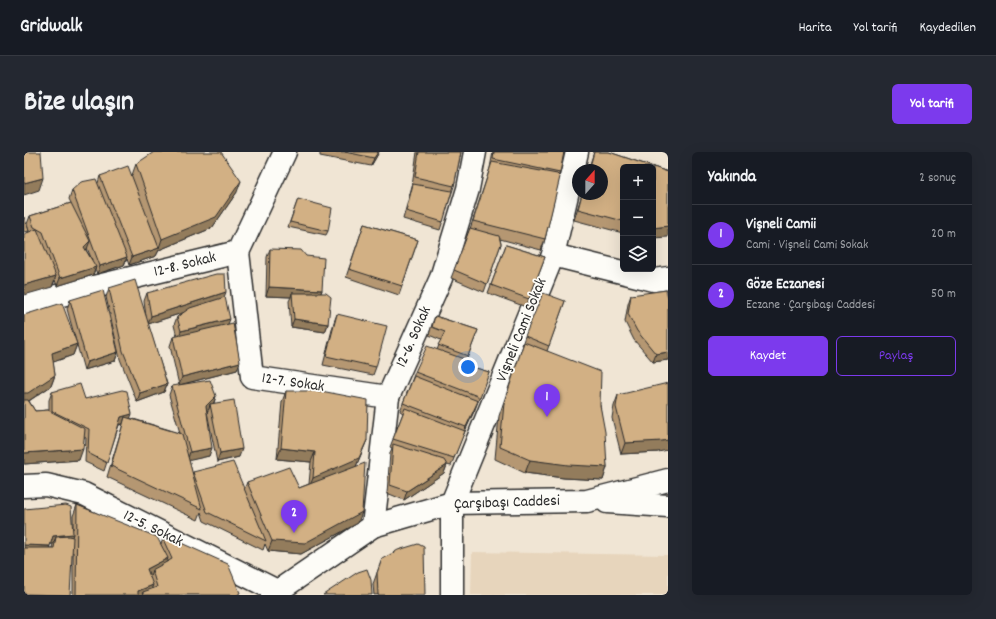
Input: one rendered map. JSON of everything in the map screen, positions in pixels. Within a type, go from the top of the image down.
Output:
[{"type":"street","name":"12-8. Sokak","points":[[24,304],[238,252],[284,152]]},
{"type":"street","name":"12-6. Sokak","points":[[373,526],[388,396],[441,278],[468,189],[475,152]]},
{"type":"street","name":"Vişneli Cami Sokak","points":[[452,503],[553,255],[577,152]]},
{"type":"street","name":"12-7. Sokak","points":[[238,252],[252,377],[388,396]]},
{"type":"street","points":[[553,255],[654,280],[668,278]]},
{"type":"street","name":"Çarşıbaşı Caddesi","points":[[275,593],[373,526],[452,503],[587,501],[668,480]]},
{"type":"street","name":"12-5. Sokak","points":[[24,486],[46,485],[84,494],[275,593]]},
{"type":"street","points":[[587,501],[668,506]]},
{"type":"street","points":[[452,503],[452,595]]},
{"type":"shaded area","points":[[472,552],[668,555],[668,595],[471,595]]},
{"type":"building","points":[[24,152],[41,152],[43,178],[24,183]]},
{"type":"building","points":[[154,152],[221,152],[241,181],[216,217],[162,239],[136,164]]},
{"type":"building","points":[[345,152],[378,152],[374,158]]},
{"type":"building","points":[[419,152],[461,152],[454,186],[415,177]]},
{"type":"building","points":[[494,152],[564,152],[560,173],[493,159]]},
{"type":"building","points":[[594,152],[609,152],[644,164],[620,164],[620,220],[578,209],[580,200],[608,200],[608,164],[591,164]]},
{"type":"building","points":[[492,162],[557,174],[560,177],[545,239],[473,221]]},
{"type":"building","points":[[128,166],[159,248],[132,257],[100,176]]},
{"type":"building","points":[[656,168],[668,172],[668,226],[656,228]]},
{"type":"building","points":[[96,179],[127,257],[100,266],[72,190],[81,182]]},
{"type":"building","points":[[413,184],[452,191],[443,222],[406,211]]},
{"type":"building","points":[[298,199],[332,208],[328,231],[290,222]]},
{"type":"building","points":[[71,203],[90,241],[84,247],[96,267],[60,278],[43,232],[34,227],[30,216]]},
{"type":"building","points":[[24,217],[29,231],[24,232]]},
{"type":"building","points":[[364,224],[418,240],[402,286],[349,269]]},
{"type":"building","points":[[470,228],[499,236],[501,244],[487,284],[454,270]]},
{"type":"building","points":[[37,229],[56,276],[24,285],[24,234]]},
{"type":"building","points":[[506,245],[545,257],[529,299],[491,285]]},
{"type":"building","points":[[270,249],[301,250],[306,256],[324,258],[322,290],[269,287]]},
{"type":"building","points":[[216,274],[225,274],[226,292],[151,316],[147,293]]},
{"type":"building","points":[[135,280],[167,384],[140,393],[123,351],[109,288]]},
{"type":"building","points":[[103,290],[118,352],[87,362],[70,300]]},
{"type":"building","points":[[666,290],[668,298],[668,352],[656,354],[637,331],[628,314],[631,295]]},
{"type":"building","points":[[292,293],[326,293],[331,297],[328,324],[294,319]]},
{"type":"building","points":[[543,293],[565,301],[549,346],[525,336]]},
{"type":"building","points":[[225,297],[230,319],[181,331],[177,317],[190,308]]},
{"type":"building","points":[[62,303],[77,344],[52,353],[55,375],[28,393],[24,393],[24,315]]},
{"type":"building","points":[[337,314],[387,326],[376,367],[326,356]]},
{"type":"building","points":[[435,316],[478,330],[468,356],[438,345],[445,332],[432,327]]},
{"type":"building","points":[[233,323],[240,362],[182,377],[173,337]]},
{"type":"building","points":[[524,342],[601,372],[600,405],[605,432],[607,467],[568,465],[530,460],[500,447],[504,403]]},
{"type":"building","points":[[427,346],[464,359],[466,365],[489,372],[480,397],[415,372]]},
{"type":"building","points":[[414,376],[478,401],[466,427],[403,403]]},
{"type":"building","points":[[210,380],[216,396],[206,406],[212,448],[190,452],[172,386]]},
{"type":"building","points":[[668,383],[668,440],[625,443],[616,407],[618,395]]},
{"type":"building","points":[[80,384],[85,399],[122,390],[127,391],[132,414],[121,417],[107,463],[88,453],[89,429],[52,411],[52,392]]},
{"type":"building","points":[[286,391],[321,391],[368,400],[367,440],[359,458],[313,478],[315,452],[281,448]]},
{"type":"building","points":[[24,400],[28,400],[35,411],[48,410],[85,429],[83,449],[24,453]]},
{"type":"building","points":[[234,400],[242,449],[220,453],[210,404]]},
{"type":"building","points":[[405,408],[465,431],[454,458],[393,439]]},
{"type":"building","points":[[125,417],[182,434],[202,509],[111,466]]},
{"type":"building","points":[[393,444],[444,460],[447,465],[407,491],[390,485]]},
{"type":"building","points":[[233,462],[266,541],[207,512],[193,472]]},
{"type":"building","points":[[365,463],[362,512],[305,543],[272,541],[247,482],[289,467],[299,488]]},
{"type":"building","points":[[66,505],[71,507],[73,534],[53,536],[50,546],[24,545],[24,509]]},
{"type":"building","points":[[77,505],[157,537],[168,558],[147,569],[153,585],[138,591],[138,595],[76,595]]},
{"type":"building","points":[[56,537],[73,537],[70,595],[24,594],[24,548],[54,548]]},
{"type":"building","points":[[170,538],[228,564],[240,593],[237,595],[143,595],[143,592],[157,587],[152,570],[172,559],[163,539]]},
{"type":"building","points":[[418,544],[424,547],[425,595],[378,595],[377,573],[382,559],[398,550]]},
{"type":"building","points":[[367,569],[371,580],[372,595],[323,595],[358,572]]},
{"type":"place","name":"Vişneli Camii","points":[[547,417]]},
{"type":"place","name":"Göze Eczanesi","points":[[294,533]]}]
